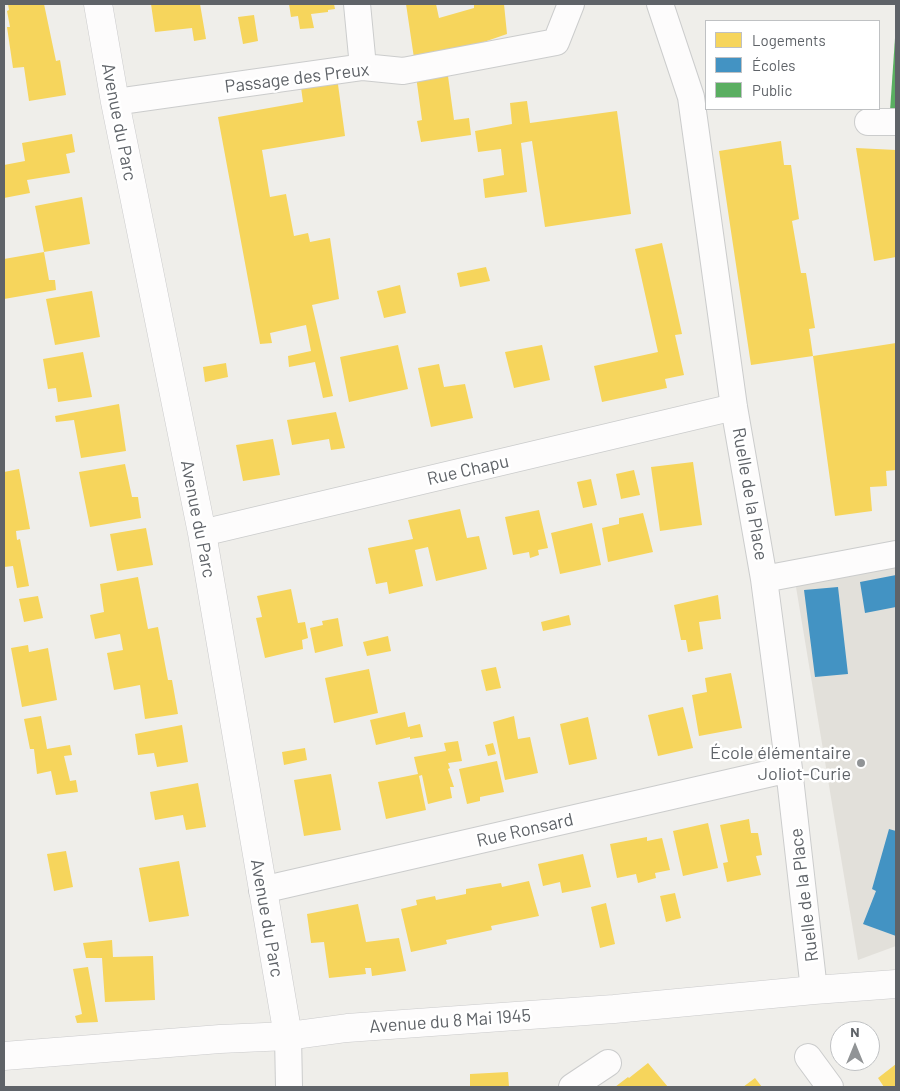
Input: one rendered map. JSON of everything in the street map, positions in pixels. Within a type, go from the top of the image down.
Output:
[{"type":"street","name":"Avenue du Parc","points":[[98,4],[115,102],[202,533],[288,1036]]},
{"type":"street","points":[[357,4],[363,67]]},
{"type":"street","name":"Passage des Preux","points":[[115,102],[363,67],[403,72],[556,42],[571,4]]},
{"type":"street","name":"Ruelle de la Place","points":[[660,4],[690,97],[734,407],[764,579],[789,769],[814,990]]},
{"type":"street","points":[[868,122],[896,122]]},
{"type":"street","name":"Rue Chapu","points":[[202,533],[734,407]]},
{"type":"street","points":[[764,579],[896,554]]},
{"type":"street","name":"Rue Ronsard","points":[[262,890],[789,769]]},
{"type":"street","name":"Avenue du 8 Mai 1945","points":[[4,1056],[220,1039],[288,1036],[330,1030],[614,1009],[896,984]]},
{"type":"street","points":[[288,1036],[289,1087]]},
{"type":"street","points":[[808,1057],[830,1087]]},
{"type":"street","points":[[572,1087],[608,1063]]},
{"type":"shaded area","name":"École élémentaire Joliot-Curie","points":[[896,564],[896,946],[858,960],[795,581]]},
{"type":"building: Logements","points":[[8,4],[44,4],[56,61],[60,60],[66,95],[29,101],[24,67],[13,68],[7,27],[10,27],[7,11],[9,10]]},
{"type":"building: Logements","points":[[151,4],[200,4],[206,39],[194,41],[192,28],[155,32]]},
{"type":"building: Logements","points":[[289,4],[334,4],[335,9],[328,10],[328,12],[311,14],[314,28],[300,29],[298,16],[291,17]]},
{"type":"building: Logements","points":[[406,4],[436,4],[439,18],[474,8],[474,4],[504,4],[507,34],[452,53],[414,58]]},
{"type":"building: Logements","points":[[254,15],[258,41],[243,44],[238,17]]},
{"type":"building: Logements","points":[[416,76],[448,76],[454,120],[469,118],[471,135],[421,142],[417,121],[422,120]]},
{"type":"building: Logements","points":[[337,77],[345,136],[262,150],[270,197],[286,194],[294,236],[308,233],[310,242],[330,238],[339,299],[312,305],[333,396],[323,398],[315,362],[289,367],[288,356],[311,351],[306,325],[270,333],[272,343],[260,344],[218,117],[303,102],[300,80]]},
{"type":"building: Logements","points":[[527,101],[530,123],[617,111],[631,214],[545,227],[532,141],[521,143],[527,192],[485,198],[483,179],[504,175],[501,149],[478,152],[475,131],[512,124],[510,103]]},
{"type":"building: Logements","points":[[72,134],[75,152],[66,154],[70,173],[27,180],[30,193],[4,198],[4,165],[25,161],[22,143]]},
{"type":"building: Logements","points":[[781,141],[784,165],[791,165],[799,219],[792,221],[801,273],[806,273],[815,328],[809,329],[813,356],[751,365],[719,151]]},
{"type":"building: Logements","points":[[856,148],[896,150],[896,257],[874,261]]},
{"type":"building: Logements","points":[[82,197],[90,244],[44,252],[35,206]]},
{"type":"building: Logements","points":[[662,243],[682,334],[675,335],[684,375],[665,379],[667,388],[602,402],[594,366],[658,352],[635,249]]},
{"type":"building: Logements","points":[[44,252],[49,280],[55,280],[56,290],[4,299],[4,259]]},
{"type":"building: Logements","points":[[486,267],[490,281],[460,287],[457,273]]},
{"type":"building: Logements","points":[[400,285],[406,313],[384,318],[377,291]]},
{"type":"building: Logements","points":[[92,291],[100,337],[55,345],[46,299]]},
{"type":"building: Logements","points":[[896,343],[896,470],[886,471],[887,486],[870,487],[872,511],[835,516],[813,356]]},
{"type":"building: Logements","points":[[398,345],[408,389],[349,402],[340,357]]},
{"type":"building: Logements","points":[[542,345],[550,380],[514,388],[505,352]]},
{"type":"building: Logements","points":[[83,352],[92,397],[58,402],[56,388],[48,389],[43,359]]},
{"type":"building: Logements","points":[[226,363],[228,377],[205,382],[203,367]]},
{"type":"building: Logements","points":[[439,364],[444,387],[465,384],[473,418],[431,427],[418,368]]},
{"type":"building: Logements","points":[[119,404],[126,451],[81,458],[74,420],[56,422],[55,416]]},
{"type":"building: Logements","points":[[336,412],[345,448],[331,450],[329,439],[292,445],[287,420]]},
{"type":"building: Logements","points":[[273,439],[280,475],[243,481],[236,445]]},
{"type":"building: Logements","points":[[693,462],[702,525],[660,531],[651,467]]},
{"type":"building: Logements","points":[[125,464],[132,497],[138,497],[141,518],[90,527],[79,472]]},
{"type":"building: Logements","points":[[19,469],[30,529],[16,531],[17,540],[20,539],[29,586],[17,588],[13,566],[4,567],[4,472]]},
{"type":"building: Logements","points":[[634,470],[640,495],[621,499],[616,474]]},
{"type":"building: Logements","points":[[591,479],[597,505],[583,508],[577,482]]},
{"type":"building: Logements","points":[[460,509],[467,538],[479,536],[487,569],[436,581],[428,547],[415,550],[423,586],[389,594],[387,582],[376,584],[368,548],[413,539],[408,520]]},
{"type":"building: Logements","points":[[539,510],[548,548],[538,550],[539,555],[530,558],[529,552],[513,555],[505,517]]},
{"type":"building: Logements","points":[[643,513],[653,552],[608,562],[602,528],[619,524],[619,518]]},
{"type":"building: Logements","points":[[592,523],[601,565],[560,574],[551,533]]},
{"type":"building: Logements","points":[[146,528],[153,565],[117,571],[110,534]]},
{"type":"building: Logements","points":[[138,577],[148,629],[158,627],[168,680],[172,680],[178,714],[145,719],[140,685],[114,690],[107,653],[123,650],[120,634],[95,639],[90,615],[104,612],[100,584]]},
{"type":"building: Logements","points":[[291,589],[298,623],[305,622],[308,638],[302,640],[303,649],[265,658],[256,618],[262,617],[257,596]]},
{"type":"building: Logements","points":[[718,595],[721,619],[699,622],[703,649],[688,652],[686,640],[681,640],[674,605]]},
{"type":"building: Logements","points":[[38,596],[43,618],[24,622],[19,599]]},
{"type":"building: Logements","points":[[569,615],[571,625],[543,631],[541,622]]},
{"type":"building: Logements","points":[[338,618],[343,646],[315,653],[310,628],[323,625],[322,621]]},
{"type":"building: Logements","points":[[388,636],[391,651],[367,656],[363,642]]},
{"type":"building: Logements","points":[[28,645],[29,652],[48,648],[57,700],[22,707],[11,648]]},
{"type":"building: Logements","points":[[496,667],[501,688],[486,691],[481,670]]},
{"type":"building: Logements","points":[[369,669],[378,713],[334,723],[325,678]]},
{"type":"building: Logements","points":[[731,673],[742,728],[699,736],[692,695],[707,692],[705,678]]},
{"type":"building: Logements","points":[[683,707],[693,748],[658,756],[648,715]]},
{"type":"building: Logements","points":[[405,712],[408,727],[420,724],[423,737],[410,739],[410,737],[376,745],[370,720]]},
{"type":"building: Logements","points":[[41,716],[47,749],[70,745],[72,755],[64,756],[70,781],[76,780],[78,792],[56,795],[51,771],[37,774],[34,749],[30,749],[24,719]]},
{"type":"building: Logements","points":[[514,716],[518,739],[530,737],[538,773],[505,780],[493,722]]},
{"type":"building: Logements","points":[[588,717],[597,759],[569,765],[560,724]]},
{"type":"building: Logements","points":[[182,725],[188,762],[157,767],[154,753],[138,755],[135,734]]},
{"type":"building: Logements","points":[[458,741],[462,761],[448,763],[454,787],[450,787],[452,798],[428,804],[422,775],[419,776],[426,810],[386,819],[378,782],[418,774],[414,757],[446,751],[444,743]]},
{"type":"building: Logements","points":[[493,743],[496,754],[488,756],[485,745]]},
{"type":"building: Logements","points":[[305,748],[307,760],[284,765],[282,752]]},
{"type":"building: Logements","points":[[497,761],[504,792],[480,797],[480,801],[467,804],[459,769]]},
{"type":"building: Logements","points":[[331,774],[341,830],[304,836],[294,780]]},
{"type":"building: Logements","points":[[198,783],[206,827],[186,830],[183,815],[155,820],[150,792]]},
{"type":"building: Logements","points":[[749,819],[751,833],[758,833],[762,855],[756,856],[761,875],[727,882],[723,863],[728,862],[720,825]]},
{"type":"building: Logements","points":[[708,823],[718,868],[683,876],[673,831]]},
{"type":"building: Logements","points":[[647,837],[647,841],[662,838],[670,870],[655,873],[656,878],[638,883],[636,874],[617,878],[610,844]]},
{"type":"building: Logements","points":[[66,851],[73,887],[54,891],[47,854]]},
{"type":"building: Logements","points":[[583,854],[591,887],[562,893],[560,882],[543,886],[538,864]]},
{"type":"building: Logements","points":[[179,861],[189,916],[149,922],[139,868]]},
{"type":"building: Logements","points":[[529,881],[539,916],[491,926],[492,930],[446,940],[447,944],[411,952],[401,909],[417,905],[416,900],[435,896],[436,900],[466,894],[466,889],[501,883],[502,887]]},
{"type":"building: Logements","points":[[675,893],[681,918],[666,922],[660,896]]},
{"type":"building: Logements","points":[[606,903],[615,944],[600,948],[591,907]]},
{"type":"building: Logements","points":[[358,904],[366,942],[399,938],[406,971],[372,976],[371,968],[365,968],[366,974],[329,978],[324,942],[311,943],[307,914]]},
{"type":"building: Logements","points":[[112,940],[113,957],[153,956],[155,1000],[105,1002],[102,958],[86,958],[83,943]]},
{"type":"building: Logements","points":[[88,967],[98,1022],[77,1023],[75,1016],[82,1014],[73,969]]},
{"type":"building: Logements","points":[[648,1063],[668,1087],[615,1087],[629,1078]]},
{"type":"building: Logements","points":[[896,1064],[896,1087],[884,1087],[878,1078]]},
{"type":"building: Logements","points":[[508,1072],[509,1087],[470,1087],[470,1074]]},
{"type":"building: Logements","points":[[755,1078],[762,1087],[743,1087]]},
{"type":"building: Écoles","points":[[896,575],[896,607],[865,613],[860,582]]},
{"type":"building: Écoles","points":[[838,587],[848,674],[815,677],[804,590]]},
{"type":"building: Écoles","points":[[889,829],[896,831],[896,936],[863,924],[876,891],[872,889]]},
{"type":"building: Public","points":[[896,38],[896,118],[890,111]]},
{"type":"place","name":"École élémentaire Joliot-Curie","points":[[861,763]]}]
